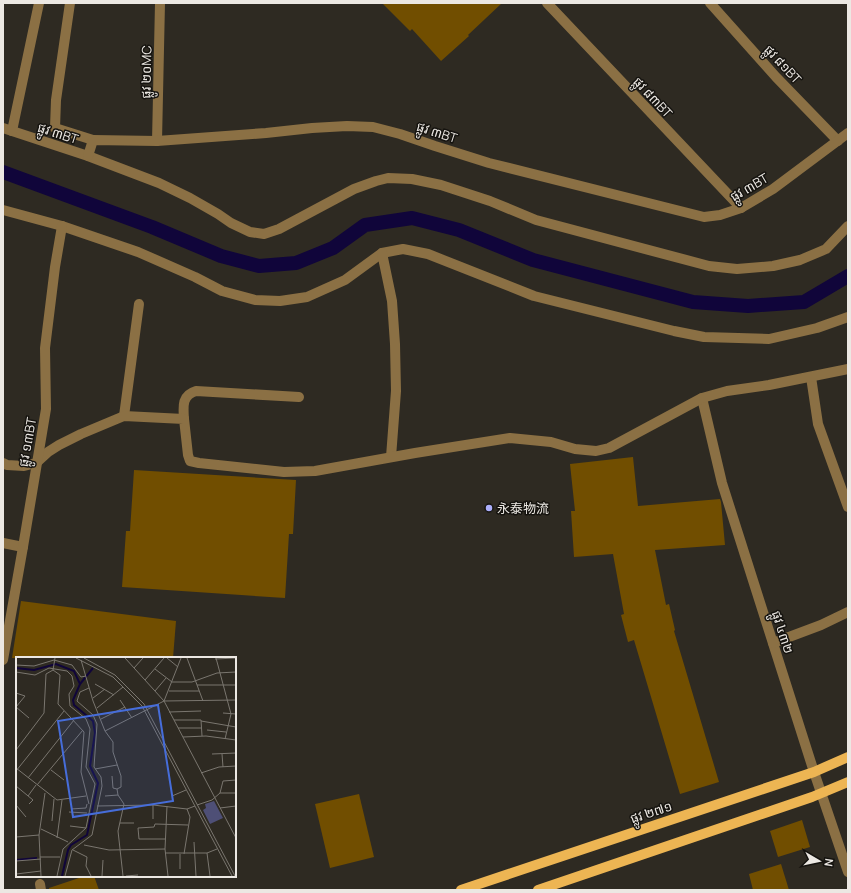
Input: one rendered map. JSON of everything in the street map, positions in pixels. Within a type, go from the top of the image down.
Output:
[{"type":"main road","name":"ផ្លូវ ២៧១","points":[[461,890],[814,772],[848,757]]},
{"type":"main road","points":[[538,890],[822,793],[848,782]]},
{"type":"street","points":[[7,130],[39,3]]},
{"type":"street","points":[[70,3],[56,100],[55,128],[93,140]]},
{"type":"street","name":"ផ្លូវ ២០MC","points":[[157,141],[160,3]]},
{"type":"street","name":"ផ្លូវ ៨៣BT","points":[[547,3],[741,208]]},
{"type":"street","name":"ផ្លូវ ៨១BT","points":[[710,3],[776,77],[838,141]]},
{"type":"street","name":"ផ្លូវ ៣BT","points":[[7,130],[88,156],[93,140],[157,141],[312,128],[347,126],[373,127],[489,162],[704,216],[720,216],[741,208],[773,189],[848,133]]},
{"type":"street","points":[[88,156],[190,198],[231,223],[250,232],[264,234],[290,224],[354,189],[388,178],[412,179],[441,185],[490,201],[536,220],[709,266],[737,269],[773,266],[800,260],[826,249],[848,226]]},
{"type":"street","points":[[3,211],[62,226],[138,252],[195,277],[222,291],[255,300],[280,301],[307,297],[345,280],[382,253],[403,249],[428,254],[534,296],[674,331],[704,337],[769,339],[817,328],[848,317]]},
{"type":"street","name":"ផ្លូវ ១៣BT","points":[[3,660],[46,409],[46,340],[55,267],[62,226]]},
{"type":"street","points":[[382,253],[392,302],[395,344],[396,391],[391,457]]},
{"type":"street","points":[[124,416],[138,304]]},
{"type":"street","points":[[299,397],[196,391],[190,392],[186,397],[183,406],[188,455],[190,460],[199,463],[284,472],[315,471],[510,438],[551,442],[575,449],[596,451],[610,448],[702,398],[727,391],[769,385],[848,369]]},
{"type":"street","points":[[811,377],[818,424],[848,506]]},
{"type":"street","name":"ផ្លូវ ៤៣២","points":[[702,398],[722,484],[814,772],[848,872]]},
{"type":"street","points":[[3,464],[24,466],[36,463],[48,452],[81,434],[124,416],[184,419]]},
{"type":"street","points":[[3,543],[23,546]]},
{"type":"street","points":[[773,643],[821,625],[848,612]]},
{"type":"building","points":[[382,3],[502,3],[441,61],[412,29],[410,31]]},
{"type":"building","points":[[633,457],[638,506],[720,499],[721,502],[725,545],[655,550],[666,605],[669,604],[674,631],[719,782],[680,794],[634,640],[628,642],[621,615],[624,614],[613,554],[574,557],[571,511],[575,511],[570,464]]},
{"type":"building","points":[[134,470],[296,480],[293,534],[289,534],[285,598],[122,587],[126,531],[130,531]]},
{"type":"building","points":[[21,601],[176,621],[173,657],[12,658]]},
{"type":"building","points":[[359,794],[374,857],[330,868],[315,804]]},
{"type":"building","points":[[802,820],[810,847],[778,857],[770,831]]},
{"type":"building","points":[[781,864],[789,890],[753,890],[749,874]]},
{"type":"building","points":[[82,877],[94,877],[99,890],[49,890],[49,888]]},
{"type":"waterway","points":[[3,172],[152,227],[221,256],[259,266],[296,263],[333,248],[365,225],[412,218],[459,230],[533,260],[693,302],[748,306],[804,302],[848,276]]},
{"type":"place","name":"永泰物流","points":[[489,508]]}]
